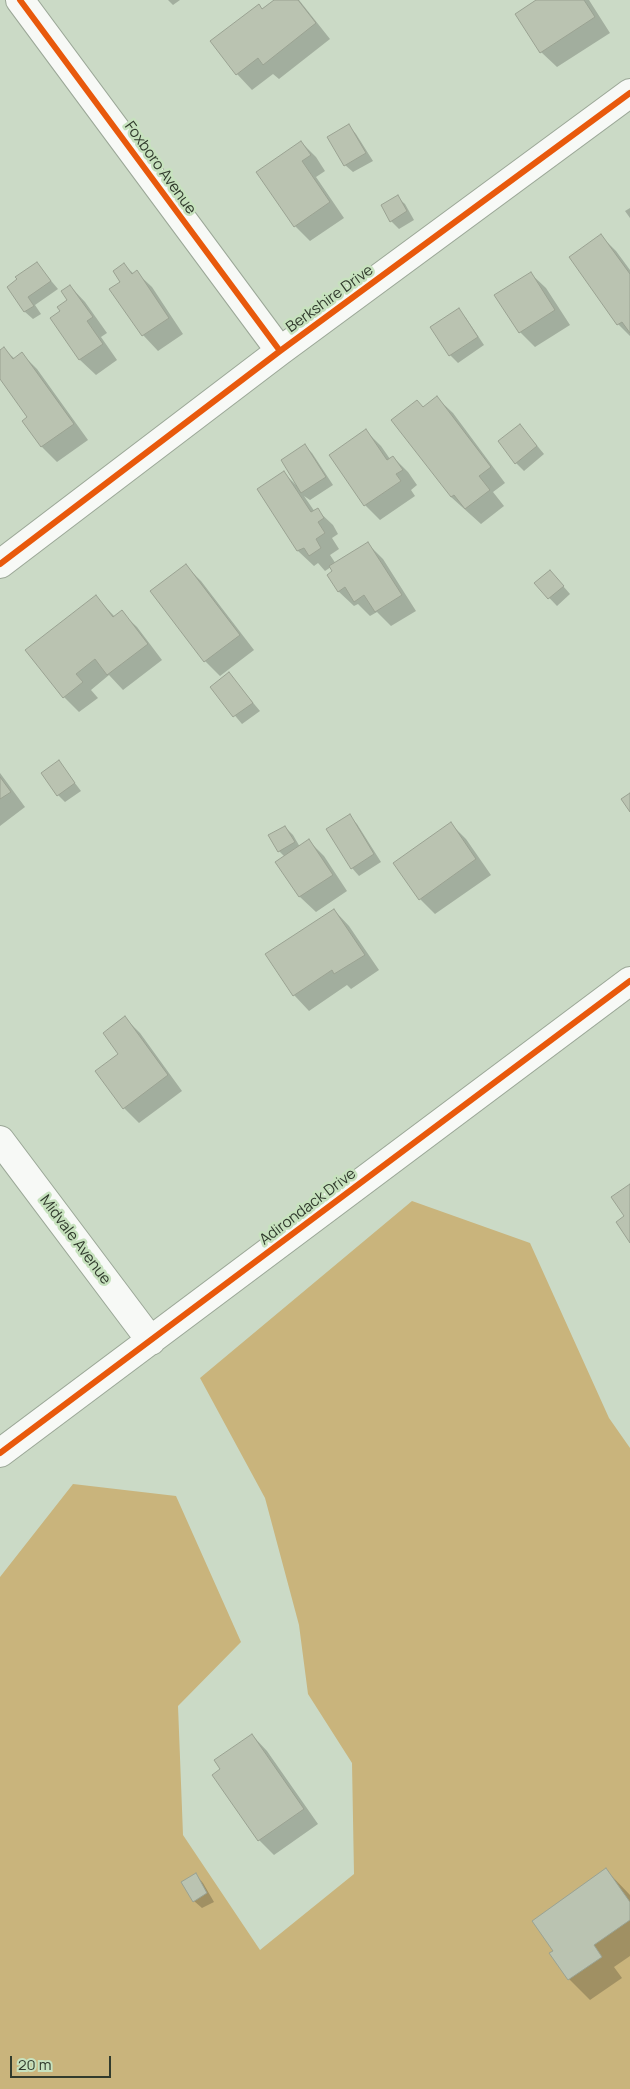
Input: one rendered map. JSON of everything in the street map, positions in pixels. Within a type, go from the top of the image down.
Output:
[{"type":"street","name":"Foxboro Avenue","points":[[20,0],[280,351]]},
{"type":"street","name":"Berkshire Drive","points":[[0,564],[280,351],[630,93]]},
{"type":"street","name":"Adirondack Drive","points":[[0,1453],[630,981]]},
{"type":"street","name":"Midvale Avenue","points":[[0,1140],[151,1340]]},
{"type":"shaded area","points":[[412,1201],[530,1243],[609,1418],[630,1448],[630,2089],[0,2089],[0,1577],[73,1484],[176,1496],[241,1642],[178,1706],[183,1835],[260,1950],[354,1874],[352,1763],[308,1694],[299,1625],[265,1498],[200,1378]]},
{"type":"building","points":[[274,0],[298,0],[316,23],[263,65],[258,58],[236,75],[210,41],[259,4],[262,9]]},
{"type":"building","points":[[536,0],[584,0],[595,17],[540,53],[515,14]]},
{"type":"building","points":[[349,124],[366,153],[344,166],[327,137]]},
{"type":"building","points":[[301,141],[311,155],[302,161],[330,202],[294,227],[256,172]]},
{"type":"building","points":[[398,195],[407,211],[390,222],[381,205]]},
{"type":"building","points":[[601,234],[630,274],[630,333],[622,322],[617,325],[569,257]]},
{"type":"building","points":[[37,262],[51,281],[28,297],[34,306],[24,312],[7,287],[17,279],[15,277]]},
{"type":"building","points":[[124,263],[132,274],[137,270],[169,318],[142,336],[109,289],[120,282],[113,271]]},
{"type":"building","points":[[531,272],[555,310],[519,333],[494,295]]},
{"type":"building","points":[[70,285],[93,317],[87,321],[103,344],[79,360],[50,318],[60,311],[57,307],[67,300],[61,291]]},
{"type":"building","points":[[459,308],[478,337],[449,356],[430,327]]},
{"type":"building","points":[[4,347],[13,359],[22,352],[74,424],[41,447],[22,421],[27,417],[0,379],[0,350]]},
{"type":"building","points":[[437,396],[491,467],[479,476],[490,490],[465,509],[454,495],[451,497],[391,420],[417,400],[423,407]]},
{"type":"building","points":[[520,424],[537,446],[515,464],[498,441]]},
{"type":"building","points":[[366,429],[387,460],[393,456],[403,470],[396,474],[401,481],[364,506],[329,455]]},
{"type":"building","points":[[305,444],[326,477],[301,493],[281,460]]},
{"type":"building","points":[[284,471],[311,512],[318,508],[324,518],[318,522],[325,533],[316,539],[321,548],[309,556],[304,548],[297,551],[257,489]]},
{"type":"building","points":[[368,542],[402,595],[375,612],[364,595],[354,602],[345,587],[338,592],[327,575],[332,571],[329,566]]},
{"type":"building","points":[[186,564],[240,635],[204,662],[150,591]]},
{"type":"building","points":[[550,570],[564,586],[548,599],[534,583]]},
{"type":"building","points":[[96,595],[113,617],[122,610],[148,644],[107,675],[95,659],[76,674],[83,682],[63,698],[25,650]]},
{"type":"building","points":[[229,672],[253,703],[233,717],[210,687]]},
{"type":"building","points":[[59,760],[75,783],[57,796],[41,773]]},
{"type":"building","points":[[0,777],[11,792],[0,799]]},
{"type":"building","points":[[630,793],[630,812],[621,799]]},
{"type":"building","points":[[350,814],[374,854],[351,869],[326,829]]},
{"type":"building","points":[[451,822],[476,859],[419,900],[393,863]]},
{"type":"building","points":[[285,826],[295,842],[278,852],[268,835]]},
{"type":"building","points":[[309,839],[333,875],[299,897],[275,862]]},
{"type":"building","points":[[334,909],[365,955],[334,974],[332,970],[293,996],[265,954]]},
{"type":"building","points":[[125,1016],[168,1075],[123,1109],[95,1071],[118,1054],[103,1033]]},
{"type":"building","points":[[630,1184],[630,1243],[616,1222],[624,1216],[611,1197]]},
{"type":"building","points":[[252,1734],[304,1809],[258,1841],[212,1775],[220,1769],[214,1760]]},
{"type":"building","points":[[606,1868],[630,1902],[630,1920],[594,1945],[602,1957],[568,1980],[549,1953],[553,1951],[532,1921]]},
{"type":"building","points":[[196,1873],[207,1893],[193,1902],[181,1882]]},
{"type":"cycle path","points":[[20,0],[280,351]]},
{"type":"cycle path","points":[[0,564],[280,351],[630,93]]},
{"type":"cycle path","points":[[0,1453],[630,981]]}]
